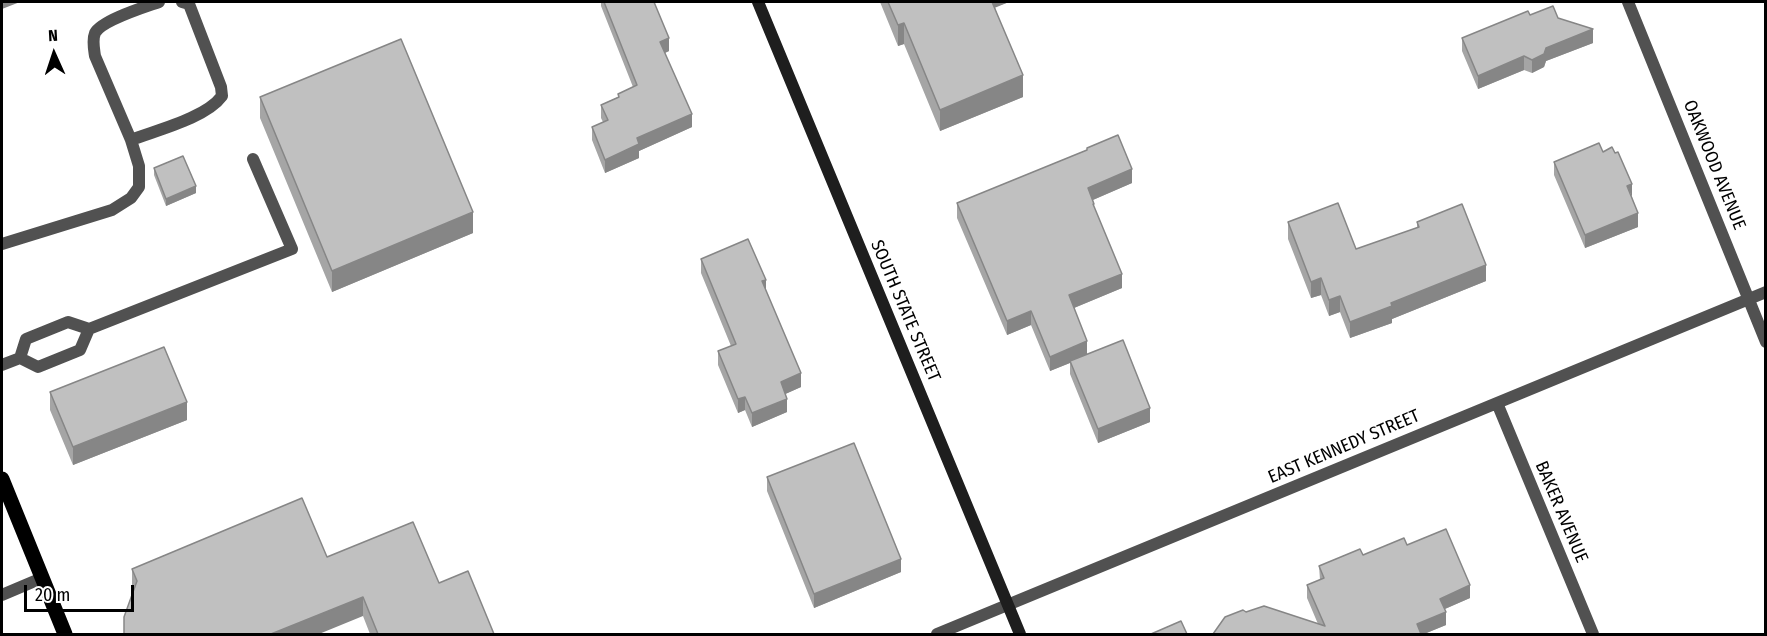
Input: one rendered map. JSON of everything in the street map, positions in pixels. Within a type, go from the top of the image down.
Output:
[{"type":"main road","points":[[2,479],[65,634]]},
{"type":"street","points":[[2,244],[112,210],[131,198],[139,187],[139,166],[131,140],[95,57],[93,44],[96,32],[105,24],[159,2]]},
{"type":"street","points":[[131,140],[204,112],[215,105],[222,96],[221,87],[195,16],[189,4],[182,2]]},
{"type":"street","name":"SOUTH STATE STREET","points":[[758,2],[1020,634]]},
{"type":"street","name":"OAKWOOD AVENUE","points":[[1629,2],[1766,342]]},
{"type":"street","points":[[20,358],[26,339],[68,322],[89,329],[292,249],[253,159]]},
{"type":"street","name":"EAST KENNEDY STREET","points":[[937,634],[1766,292]]},
{"type":"street","points":[[2,365],[20,358],[38,367],[80,350],[89,329]]},
{"type":"street","name":"BAKER AVENUE","points":[[1497,404],[1593,634]]},
{"type":"street","points":[[2,595],[42,578]]},
{"type":"building","points":[[604,2],[654,2],[669,38],[660,42],[692,114],[637,138],[639,144],[605,160],[592,127],[608,120],[601,105],[637,85]]},
{"type":"building","points":[[888,2],[992,2],[1023,75],[940,110],[904,23],[898,25]]},
{"type":"building","points":[[1553,6],[1558,18],[1593,29],[1546,48],[1544,54],[1532,60],[1524,56],[1478,76],[1462,38],[1528,11],[1530,15]]},
{"type":"building","points":[[401,39],[473,212],[332,271],[260,97]]},
{"type":"building","points":[[1118,135],[1132,169],[1088,188],[1122,274],[1069,295],[1087,341],[1050,357],[1031,311],[1007,321],[957,203]]},
{"type":"building","points":[[1599,143],[1603,152],[1612,147],[1615,153],[1618,152],[1632,184],[1627,186],[1638,213],[1585,235],[1554,162]]},
{"type":"building","points":[[183,156],[196,186],[166,199],[154,168]]},
{"type":"building","points":[[1338,203],[1356,249],[1419,227],[1417,222],[1462,204],[1486,265],[1350,322],[1340,296],[1329,300],[1321,278],[1311,282],[1288,222]]},
{"type":"building","points":[[748,239],[766,280],[762,281],[801,373],[781,382],[787,399],[752,413],[745,397],[738,399],[718,351],[736,344],[701,259]]},
{"type":"building","points":[[1123,340],[1150,408],[1098,429],[1070,361]]},
{"type":"building","points":[[164,347],[187,402],[73,447],[50,392]]},
{"type":"building","points":[[854,443],[901,559],[814,594],[767,477]]},
{"type":"building","points":[[302,498],[327,557],[413,522],[439,583],[468,571],[494,634],[378,634],[363,597],[271,634],[124,634],[124,617],[137,581],[132,569]]},
{"type":"building","points":[[1446,529],[1470,585],[1440,599],[1446,612],[1417,624],[1421,634],[1213,634],[1225,617],[1243,610],[1246,612],[1264,606],[1325,626],[1307,585],[1324,578],[1319,566],[1360,549],[1363,555],[1404,538],[1407,545]]},
{"type":"building","points":[[1181,621],[1187,634],[1151,634]]}]
